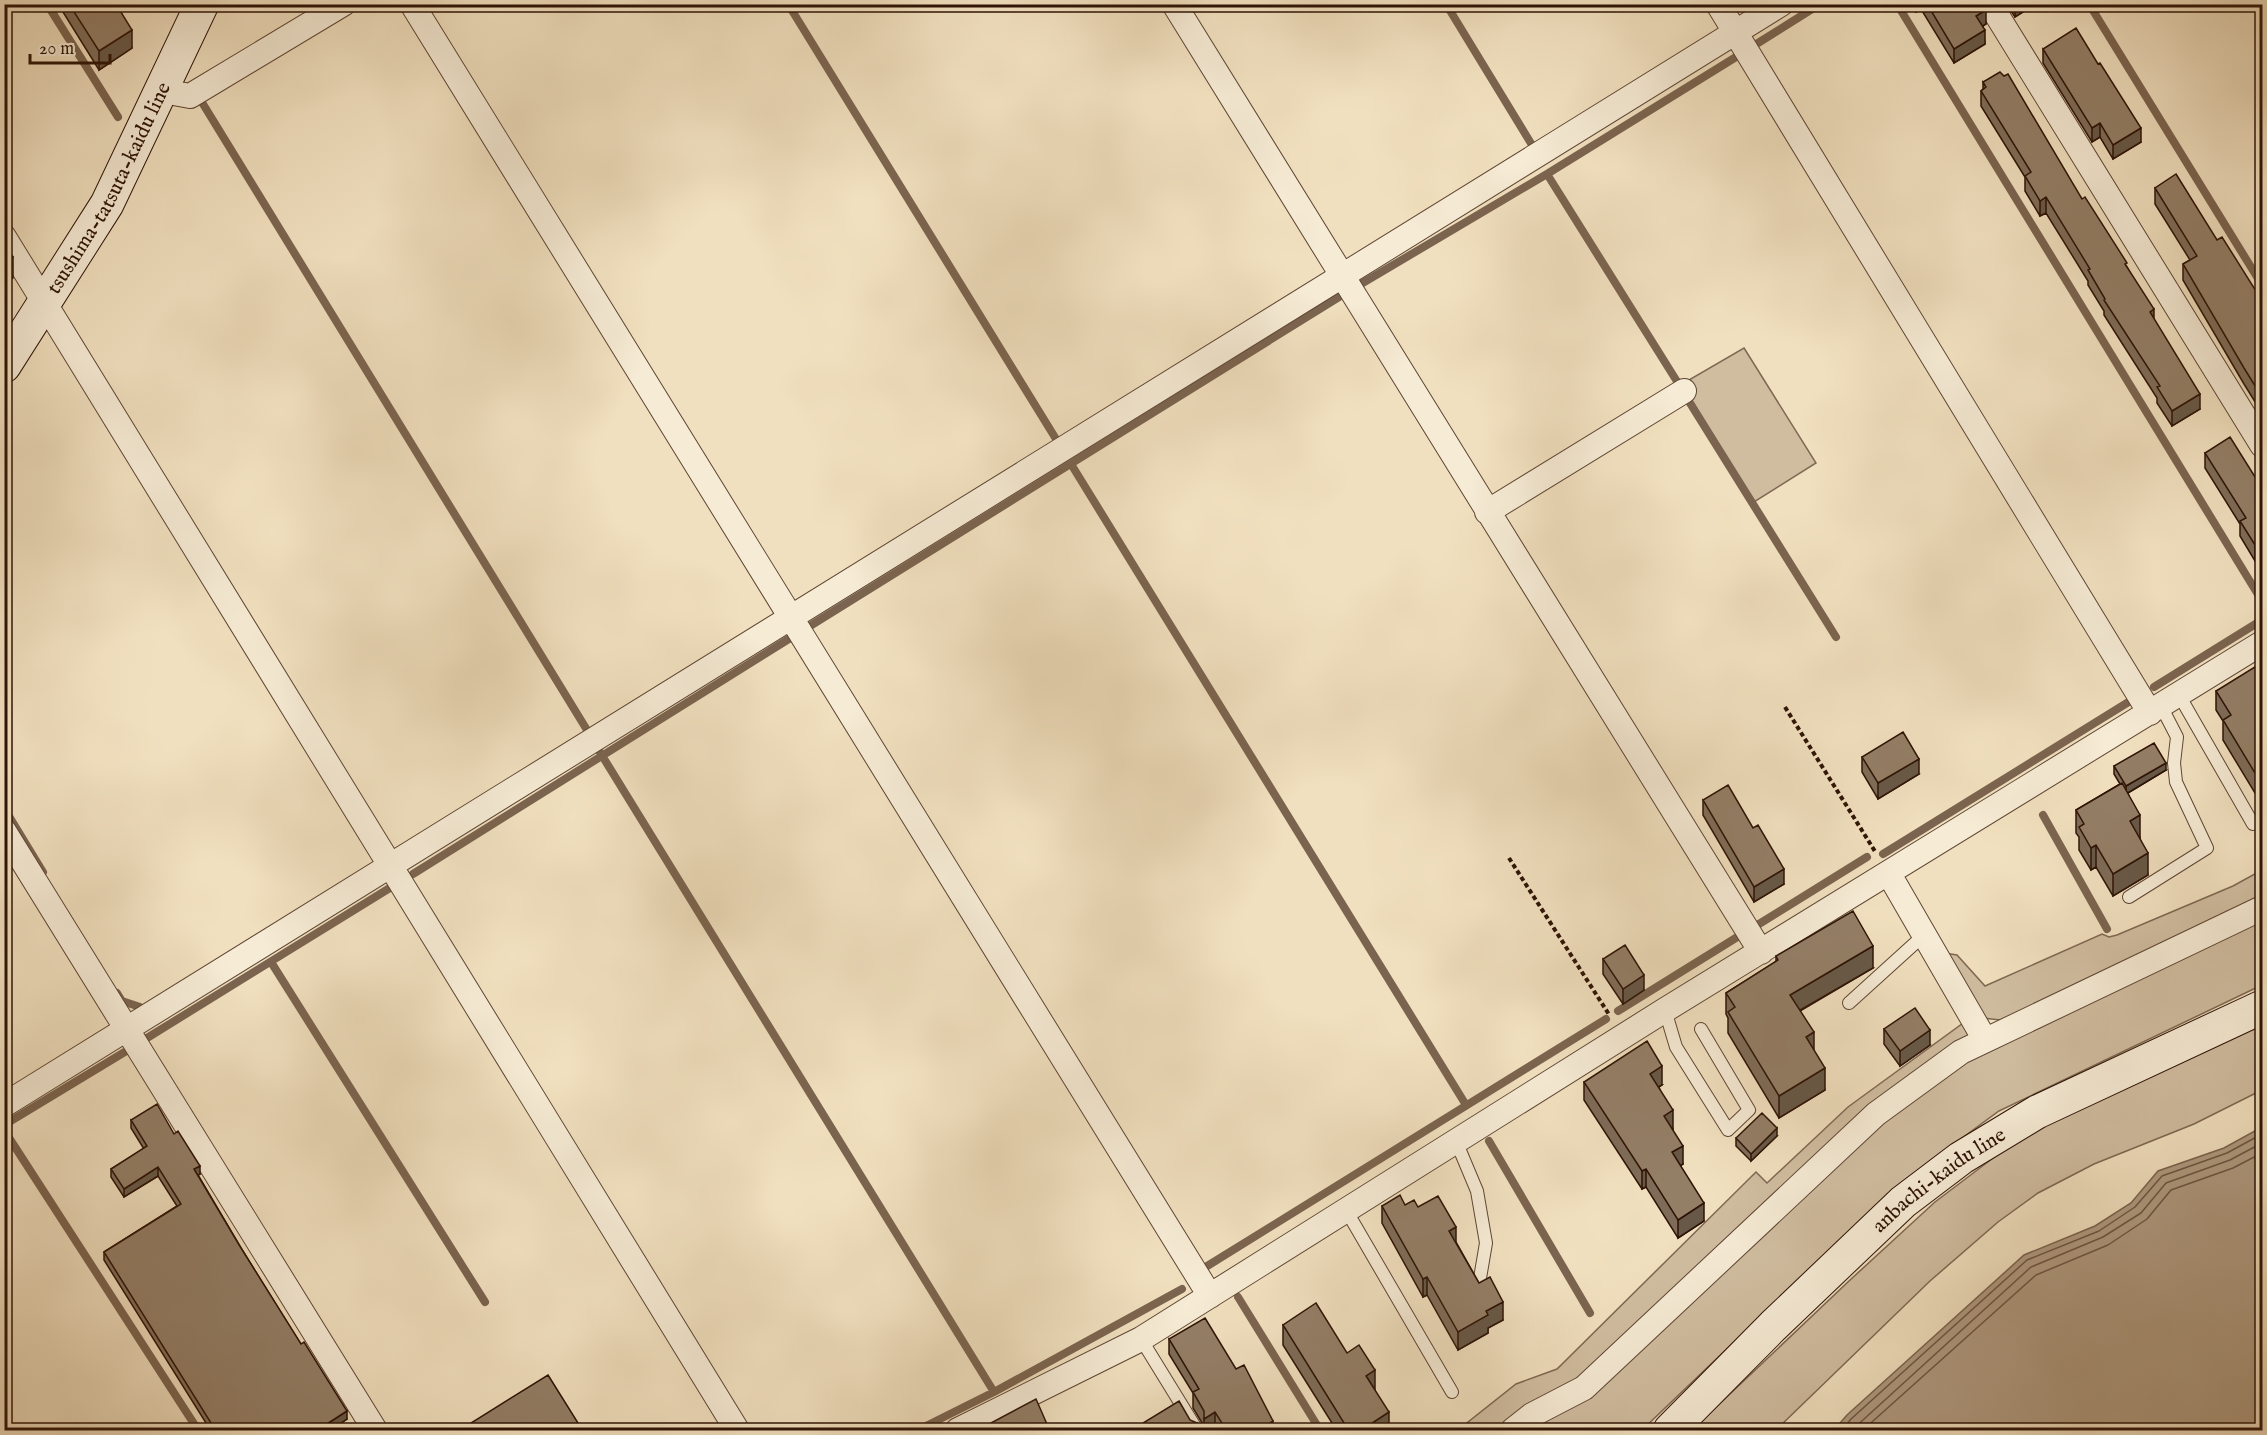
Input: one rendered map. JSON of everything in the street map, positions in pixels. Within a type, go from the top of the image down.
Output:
[{"type":"main road","name":"tsushima-tatsuta-kaidu line","points":[[4,366],[107,204],[163,91],[202,4]]},
{"type":"main road","name":"anbachi-kaidu line","points":[[1670,1431],[1773,1326],[1903,1202],[1961,1158],[2037,1112],[2262,1007]]},
{"type":"street","points":[[163,91],[190,96],[343,4]]},
{"type":"street","points":[[412,4],[1210,1296]]},
{"type":"street","points":[[1174,4],[1761,952]]},
{"type":"street","points":[[1718,4],[2163,705]]},
{"type":"street","points":[[4,1105],[1343,278],[1781,4]]},
{"type":"street","points":[[1990,4],[2262,445]]},
{"type":"street","points":[[4,237],[737,1431]]},
{"type":"street","points":[[1487,512],[1684,391]]},
{"type":"street","points":[[958,1431],[1141,1339],[1623,1036],[2262,643]]},
{"type":"street","points":[[4,831],[375,1431]]},
{"type":"street","points":[[1889,874],[1985,1040]]},
{"type":"street","points":[[1513,1431],[1532,1415],[1584,1388],[1876,1114],[1961,1052],[2262,908]]},
{"type":"lane","points":[[2163,705],[2253,824]]},
{"type":"lane","points":[[2129,897],[2206,848],[2176,782],[2174,763],[2177,737],[2163,705]]},
{"type":"lane","points":[[1849,1003],[1924,934]]},
{"type":"lane","points":[[1665,1010],[1676,1047],[1728,1130],[1749,1110],[1701,1029]]},
{"type":"lane","points":[[1456,1141],[1477,1191],[1486,1243],[1479,1284]]},
{"type":"lane","points":[[1346,1210],[1452,1392]]},
{"type":"lane","points":[[1141,1339],[1197,1431]]},
{"type":"path","points":[[1785,707],[1889,874]]},
{"type":"path","points":[[1509,858],[1623,1036]]},
{"type":"shaded area","points":[[1744,348],[1816,463],[1754,502],[1682,384]]},
{"type":"shaded area","points":[[2262,870],[2262,896],[2001,1020],[1982,1018],[1944,953],[1957,955],[1985,986],[2102,934],[2109,937],[2117,935],[2233,886]]},
{"type":"shaded area","points":[[2262,914],[2262,985],[1999,1111],[1924,1166],[1828,1252],[1642,1430],[1526,1430],[1876,1123],[1954,1065]]},
{"type":"shaded area","points":[[1966,1021],[1971,1036],[1614,1351],[1573,1381],[1536,1400],[1499,1430],[1458,1430],[1516,1384],[1557,1369],[1756,1172],[1767,1183],[1848,1107]]},
{"type":"shaded area","points":[[2262,1023],[2262,1090],[2194,1124],[2094,1164],[2038,1193],[1998,1222],[1930,1281],[1776,1430],[1692,1430],[1935,1202],[2005,1149],[2068,1111]]},
{"type":"water","points":[[2262,1127],[2262,1430],[1834,1430],[1847,1415],[2024,1255],[2095,1226],[2131,1203],[2158,1171],[2224,1148]]},
{"type":"building","points":[[69,4],[116,4],[132,30],[99,51]]},
{"type":"building","points":[[1927,4],[1983,4],[1986,10],[1976,16],[1985,30],[1954,49]]},
{"type":"building","points":[[2076,28],[2141,128],[2113,145],[2100,123],[2092,128],[2043,49]]},
{"type":"building","points":[[2000,72],[2004,76],[2008,74],[2082,199],[2085,197],[2127,263],[2125,264],[2154,309],[2150,312],[2200,394],[2172,411],[2157,387],[2160,386],[2104,300],[2088,270],[2090,269],[2046,197],[2040,201],[2025,176],[2031,172],[1981,91],[1986,87],[1983,82]]},
{"type":"building","points":[[2176,174],[2217,240],[2222,237],[2261,299],[2258,300],[2262,308],[2262,325],[2258,328],[2262,336],[2262,397],[2183,264],[2197,256],[2155,188]]},
{"type":"building","points":[[4,243],[13,257],[4,262]]},
{"type":"building","points":[[2230,437],[2262,488],[2262,548],[2260,543],[2255,545],[2240,521],[2246,518],[2205,453]]},
{"type":"building","points":[[2258,665],[2262,672],[2262,776],[2258,778],[2223,720],[2231,715],[2216,691]]},
{"type":"building","points":[[1903,732],[1919,759],[1878,783],[1862,757]]},
{"type":"building","points":[[2154,743],[2166,763],[2126,786],[2114,766]]},
{"type":"building","points":[[2122,783],[2140,815],[2130,821],[2148,853],[2113,874],[2096,845],[2091,848],[2079,827],[2084,824],[2076,810]]},
{"type":"building","points":[[1728,785],[1753,828],[1758,825],[1784,869],[1754,887],[1703,800]]},
{"type":"building","points":[[1853,911],[1873,946],[1790,995],[1814,1032],[1806,1037],[1825,1068],[1779,1096],[1728,1012],[1735,1007],[1726,993],[1778,960],[1776,956]]},
{"type":"building","points":[[1625,945],[1644,975],[1623,989],[1603,959]]},
{"type":"building","points":[[1915,1008],[1930,1030],[1900,1051],[1884,1029]]},
{"type":"building","points":[[1647,1041],[1662,1066],[1650,1074],[1673,1110],[1664,1116],[1683,1146],[1672,1152],[1704,1203],[1678,1220],[1646,1169],[1642,1171],[1584,1082]]},
{"type":"building","points":[[157,1104],[174,1134],[178,1131],[200,1166],[194,1169],[241,1248],[301,1344],[304,1342],[347,1411],[316,1431],[216,1431],[104,1252],[181,1204],[158,1167],[124,1189],[111,1169],[147,1146],[131,1120]]},
{"type":"building","points":[[1762,1113],[1777,1128],[1751,1154],[1736,1138]]},
{"type":"building","points":[[1400,1195],[1405,1205],[1414,1200],[1418,1207],[1438,1196],[1456,1227],[1449,1231],[1479,1283],[1490,1277],[1503,1302],[1486,1311],[1488,1315],[1458,1332],[1427,1277],[1423,1279],[1382,1206]]},
{"type":"building","points":[[1316,1303],[1347,1353],[1359,1345],[1375,1370],[1366,1376],[1389,1412],[1360,1431],[1349,1431],[1283,1325]]},
{"type":"building","points":[[1205,1318],[1236,1369],[1244,1365],[1273,1421],[1257,1431],[1227,1431],[1215,1412],[1204,1419],[1204,1411],[1193,1392],[1199,1389],[1169,1339]]},
{"type":"building","points":[[548,1375],[583,1431],[464,1431],[463,1428]]},
{"type":"building","points":[[1036,1399],[1050,1431],[976,1431]]},
{"type":"building","points":[[1179,1401],[1190,1420],[1197,1423],[1185,1431],[1130,1431]]},
{"type":"waterway","points":[[47,4],[118,117]]},
{"type":"waterway","points":[[788,4],[1056,439]]},
{"type":"waterway","points":[[1446,4],[1532,145]]},
{"type":"waterway","points":[[1758,43],[1820,4]]},
{"type":"waterway","points":[[1897,4],[2262,601]]},
{"type":"waterway","points":[[2089,4],[2262,285]]},
{"type":"waterway","points":[[1361,284],[1547,174],[1736,57]]},
{"type":"waterway","points":[[203,104],[587,730]]},
{"type":"waterway","points":[[1547,174],[1678,383]]},
{"type":"waterway","points":[[810,626],[1339,297]]},
{"type":"waterway","points":[[1688,400],[1836,637]]},
{"type":"waterway","points":[[1071,464],[1466,1105]]},
{"type":"waterway","points":[[2154,687],[2262,620]]},
{"type":"waterway","points":[[413,874],[792,637]]},
{"type":"waterway","points":[[1883,854],[2135,698]]},
{"type":"waterway","points":[[598,749],[994,1392]]},
{"type":"waterway","points":[[4,808],[43,872]]},
{"type":"waterway","points":[[2043,815],[2107,929]]},
{"type":"waterway","points":[[1759,924],[1867,857]]},
{"type":"waterway","points":[[147,1038],[393,886]]},
{"type":"waterway","points":[[1618,1011],[1739,936]]},
{"type":"waterway","points":[[271,962],[485,1302]]},
{"type":"waterway","points":[[117,993],[122,1001],[140,1007]]},
{"type":"waterway","points":[[1204,1268],[1606,1019]]},
{"type":"waterway","points":[[4,1125],[128,1050]]},
{"type":"waterway","points":[[4,1130],[198,1430]]},
{"type":"waterway","points":[[1489,1141],[1590,1313]]},
{"type":"waterway","points":[[918,1430],[994,1392],[1182,1289]]},
{"type":"waterway","points":[[1238,1297],[1320,1430]]}]
